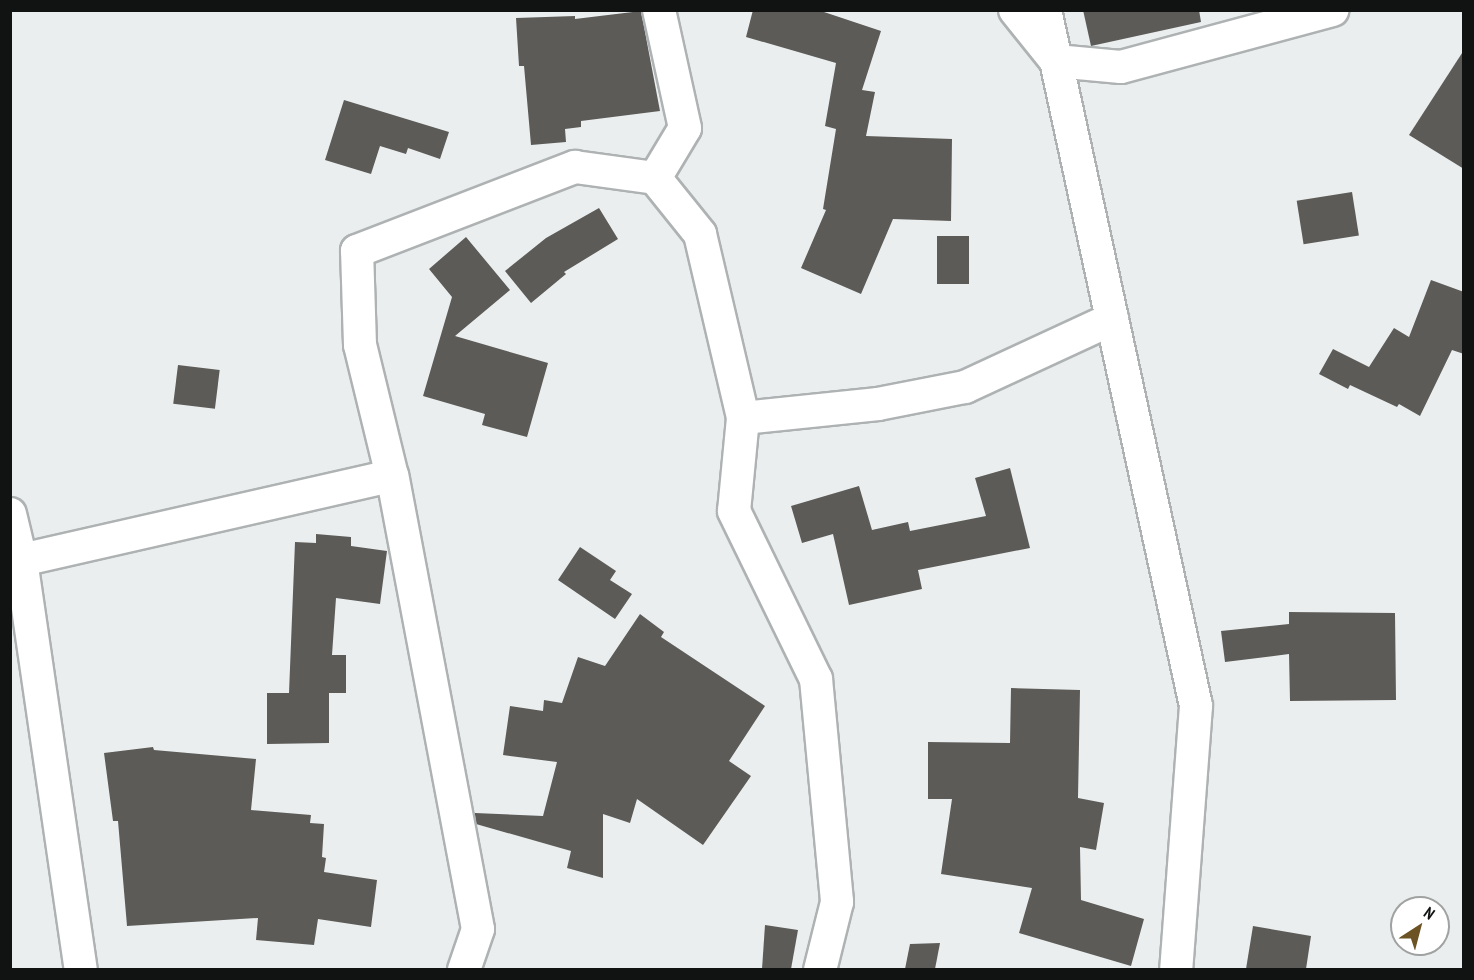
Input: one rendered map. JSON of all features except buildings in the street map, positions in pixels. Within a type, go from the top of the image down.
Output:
[{"type":"street","points":[[655,178],[686,128],[658,10]]},
{"type":"street","points":[[1015,10],[1056,61],[1121,67],[1332,10]]},
{"type":"street","points":[[1045,10],[1196,706],[1176,969]]},
{"type":"street","points":[[464,969],[478,929],[392,476],[360,345],[357,251],[575,167],[655,178],[700,234],[743,418],[734,512],[816,679],[837,902],[820,969]]},
{"type":"street","points":[[743,418],[878,404],[965,387],[1112,320]]},
{"type":"street","points":[[21,561],[392,476]]},
{"type":"street","points":[[10,514],[21,561],[81,969]]}]
